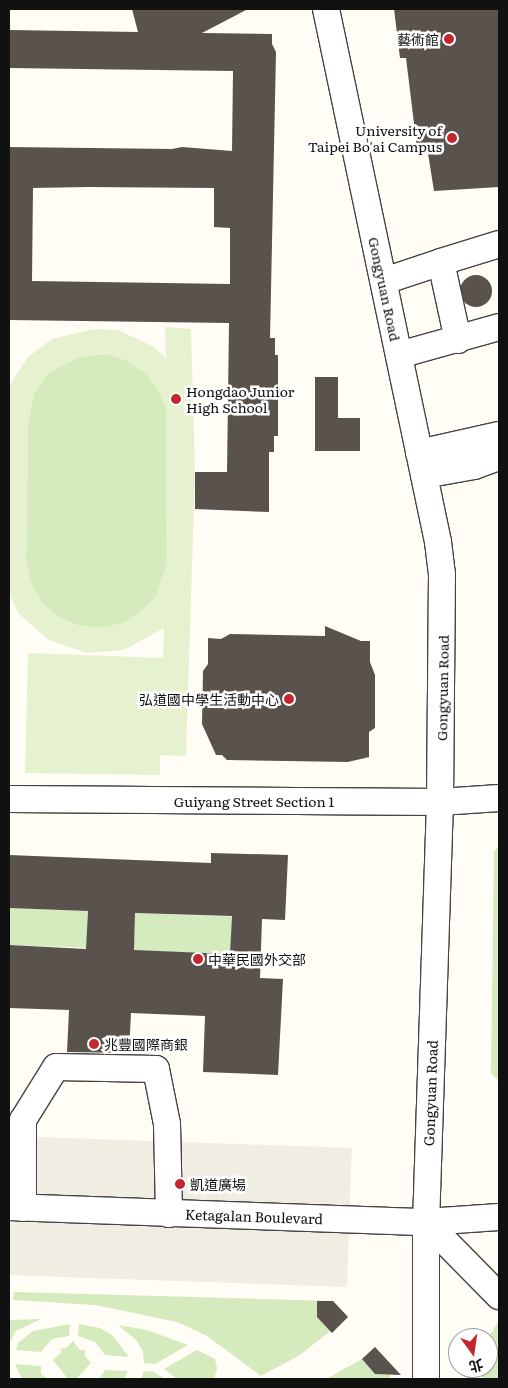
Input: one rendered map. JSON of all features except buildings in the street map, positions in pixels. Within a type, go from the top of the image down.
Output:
[{"type":"street","name":"Gongyuan Road","points":[[326,9],[438,542],[442,584],[440,802],[426,1222],[426,1379]]},
{"type":"street","points":[[384,281],[499,244]]},
{"type":"street","points":[[441,262],[458,340]]},
{"type":"street","points":[[399,355],[499,328]]},
{"type":"street","points":[[422,464],[499,435]]},
{"type":"street","points":[[422,464],[474,466],[499,457]]},
{"type":"street","name":"Guiyang Street Section 1","points":[[9,800],[440,802],[499,798]]},
{"type":"street","points":[[16,1207],[23,1120],[56,1067],[156,1069],[168,1124],[169,1214]]},
{"type":"street","name":"Ketagalan Boulevard","points":[[16,1207],[426,1222],[499,1216]]},
{"type":"street","points":[[426,1222],[499,1296]]},
{"type":"green space","points":[[165,327],[191,329],[195,472],[186,756],[160,755],[160,775],[25,773],[28,653],[163,658],[164,628],[124,650],[87,653],[49,640],[19,614],[9,594],[9,386],[28,357],[52,339],[93,329],[118,330],[154,347],[166,358]],"holes":[[[106,354],[124,359],[147,374],[158,389],[166,408],[167,563],[157,595],[147,607],[124,623],[103,628],[79,626],[60,618],[43,604],[30,581],[26,562],[28,423],[34,394],[48,373],[78,357]]]},
{"type":"green space","points":[[106,354],[124,359],[147,374],[158,389],[166,408],[167,563],[157,595],[147,607],[124,623],[103,628],[79,626],[60,618],[43,604],[30,581],[26,562],[28,423],[34,394],[48,373],[78,357]]},
{"type":"green space","points":[[499,845],[499,1081],[491,1073],[494,852]]},
{"type":"green space","points":[[9,908],[88,911],[87,948],[9,945]]},
{"type":"green space","points":[[135,913],[232,916],[231,954],[134,951]]},
{"type":"green space","points":[[14,1292],[333,1301],[348,1317],[300,1355],[261,1376],[207,1336],[177,1322],[95,1305],[13,1300]]},
{"type":"green space","points":[[41,1319],[16,1331],[9,1344],[9,1320]]},
{"type":"green space","points":[[499,1320],[499,1379],[483,1379],[498,1378],[498,1328],[494,1328]]},
{"type":"green space","points":[[70,1324],[69,1336],[52,1339],[41,1352],[16,1350],[18,1343],[33,1331]]},
{"type":"green space","points":[[79,1324],[100,1328],[112,1335],[129,1357],[105,1355],[95,1342],[78,1336]]},
{"type":"green space","points":[[118,1325],[147,1330],[188,1345],[155,1364],[144,1363],[143,1351],[136,1340]]},
{"type":"green space","points":[[73,1341],[80,1350],[85,1350],[85,1356],[91,1363],[76,1379],[68,1379],[53,1360],[61,1353],[61,1348],[65,1349]]},
{"type":"green space","points":[[375,1347],[390,1364],[390,1379],[326,1379],[362,1359]]},
{"type":"green space","points":[[197,1350],[215,1359],[217,1369],[214,1379],[177,1379],[164,1369]]},
{"type":"green space","points":[[15,1364],[41,1366],[41,1374],[48,1379],[22,1379]]},
{"type":"green space","points":[[105,1370],[128,1371],[124,1379],[99,1379]]},
{"type":"green space","points":[[144,1371],[154,1372],[165,1379],[141,1379]]},
{"type":"shaded area","name":"凱道廣場","points":[[9,1136],[352,1148],[347,1287],[9,1275]]},
{"type":"place","name":"藝術館","points":[[449,39]]},
{"type":"place","name":"University of Taipei Bo'ai Campus","points":[[452,138]]},
{"type":"place","name":"Hongdao Junior High School","points":[[176,399]]},
{"type":"place","name":"弘道國中學生活動中心","points":[[289,699]]},
{"type":"place","name":"中華民國外交部","points":[[198,959]]},
{"type":"place","name":"兆豐國際商銀","points":[[94,1044]]},
{"type":"place","name":"凱道廣場","points":[[180,1184]]}]
